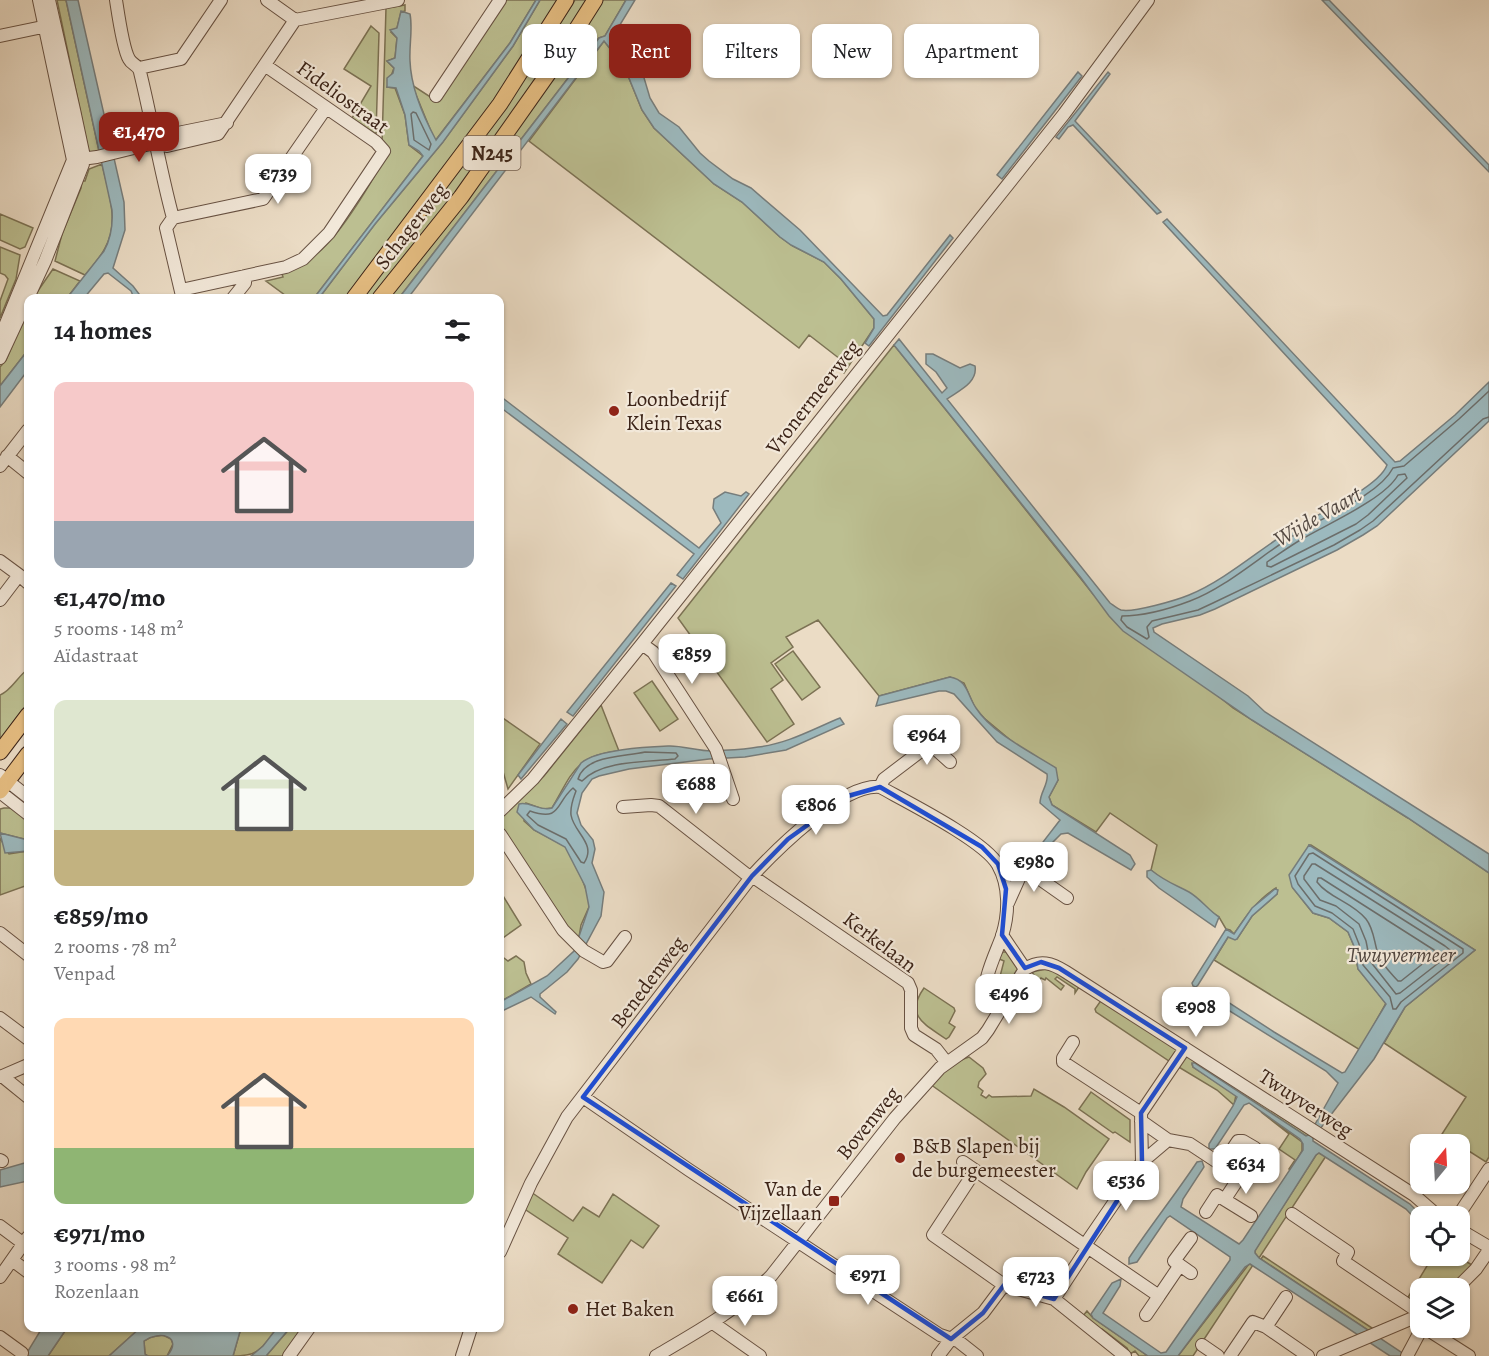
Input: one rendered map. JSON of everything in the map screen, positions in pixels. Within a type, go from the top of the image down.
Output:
[{"type":"main road","name":"Schagerweg","points":[[357,294],[500,104],[566,0]]},
{"type":"main road","name":"Schagerweg","points":[[383,294],[461,197],[550,71],[595,0]]},
{"type":"main road","points":[[0,752],[24,720]]},
{"type":"main road","points":[[2,785],[24,759]]},
{"type":"street","points":[[39,0],[50,26]]},
{"type":"street","points":[[30,294],[78,178],[78,160],[50,26],[49,0]]},
{"type":"street","name":"Fideliostraat","points":[[116,0],[129,60],[139,68],[154,131],[154,143],[159,154],[173,218],[166,228],[182,294]]},
{"type":"street","points":[[139,68],[181,59],[221,0]]},
{"type":"street","points":[[267,0],[296,20],[398,0]]},
{"type":"street","points":[[436,96],[500,0]]},
{"type":"street","name":"Vronermeerweg","points":[[504,807],[533,779],[642,644],[1064,114],[1148,0]]},
{"type":"street","points":[[78,160],[154,143],[167,146],[219,134],[296,20]]},
{"type":"street","points":[[0,36],[50,26]]},
{"type":"street","name":"Fideliostraat","points":[[185,294],[292,265],[315,249],[329,233],[384,151],[376,142],[266,66]]},
{"type":"street","points":[[173,218],[263,199],[326,108]]},
{"type":"street","points":[[0,338],[78,160]]},
{"type":"street","points":[[236,294],[245,283],[245,276]]},
{"type":"street","points":[[0,358],[24,306]]},
{"type":"street","points":[[24,435],[4,461],[24,471]]},
{"type":"street","points":[[0,561],[24,579],[0,600]]},
{"type":"street","points":[[642,644],[653,652],[718,754],[733,799]]},
{"type":"street","points":[[947,726],[930,744],[884,779],[880,787],[989,853],[1002,873],[1007,907]]},
{"type":"street","points":[[930,744],[950,762]]},
{"type":"street","points":[[2,785],[24,795]]},
{"type":"street","points":[[2,785],[24,810]]},
{"type":"street","name":"Benedenweg","points":[[504,1242],[536,1173],[564,1122],[752,877],[788,839],[814,818],[848,796],[869,787],[880,787]]},
{"type":"street","name":"Kerkelaan","points":[[623,807],[651,805],[661,808],[752,877],[908,982],[911,990],[911,1028],[914,1035],[936,1049],[947,1063]]},
{"type":"street","points":[[504,840],[563,930],[584,951],[603,962],[607,961],[625,937]]},
{"type":"street","points":[[1002,935],[1025,969],[1001,1009],[989,1001],[985,991],[1002,935],[1007,907],[1021,874],[1025,871],[1030,872],[1067,898]]},
{"type":"street","points":[[0,933],[24,952]]},
{"type":"street","name":"Twuyverweg","points":[[1025,969],[1041,962],[1059,968],[1414,1195],[1427,1206]]},
{"type":"street","name":"Bovenweg","points":[[656,1356],[713,1323],[750,1298],[799,1243],[895,1118],[947,1063],[982,1038],[1001,1009]]},
{"type":"street","points":[[0,1018],[24,1036]]},
{"type":"street","points":[[1073,1042],[1063,1062],[1141,1117],[1168,1140],[1191,1144],[1240,1177]]},
{"type":"street","points":[[1142,1162],[1141,1117],[1185,1048]]},
{"type":"street","points":[[24,1067],[1,1077],[24,1094]]},
{"type":"street","points":[[583,1097],[799,1243],[940,1335],[958,1341],[977,1356]]},
{"type":"street","points":[[1054,1299],[1142,1162],[1168,1140]]},
{"type":"street","points":[[1222,1165],[1238,1141],[1243,1141],[1255,1148],[1256,1152],[1225,1199]]},
{"type":"street","points":[[963,1162],[1159,1296]]},
{"type":"street","points":[[1465,1206],[1489,1169]]},
{"type":"street","points":[[975,1171],[933,1235],[1004,1285],[1054,1299],[1125,1356]]},
{"type":"street","points":[[1206,1212],[1217,1195],[1251,1216]]},
{"type":"street","points":[[1292,1214],[1348,1252],[1343,1261],[1410,1307]]},
{"type":"street","points":[[0,1226],[24,1239]]},
{"type":"street","points":[[1191,1238],[1174,1261],[1191,1273]]},
{"type":"street","points":[[1465,1278],[1486,1253],[1470,1239]]},
{"type":"street","points":[[0,1277],[24,1243]]},
{"type":"street","points":[[12,1260],[24,1269]]},
{"type":"street","points":[[1146,1315],[1180,1265]]},
{"type":"street","points":[[938,1356],[951,1339],[983,1313],[1004,1285]]},
{"type":"street","points":[[1266,1327],[1286,1297]]},
{"type":"street","points":[[1323,1356],[1410,1319]]},
{"type":"street","points":[[1230,1356],[1252,1322],[1255,1321],[1308,1356]]},
{"type":"street","points":[[713,1323],[760,1356]]},
{"type":"street","points":[[290,1356],[306,1332]]},
{"type":"street","points":[[462,1356],[470,1332]]},
{"type":"street","points":[[0,1337],[22,1353]]},
{"type":"street","points":[[1407,1354],[1417,1338]]},
{"type":"street","points":[[1440,1338],[1469,1356]]},
{"type":"street","points":[[1202,1345],[1218,1356]]},
{"type":"highlighted area","points":[[880,787],[982,847],[998,864],[1006,889],[1002,935],[1025,968],[1041,962],[1059,968],[1185,1048],[1141,1113],[1142,1162],[1054,1299],[1004,1285],[983,1313],[951,1339],[583,1097],[752,876],[788,839],[848,796]]},
{"type":"green space","points":[[57,0],[66,0],[99,151],[89,153]]},
{"type":"green space","points":[[505,0],[536,0],[510,43],[435,141],[412,85],[438,102]]},
{"type":"green space","points":[[540,0],[562,0],[546,24],[526,24]]},
{"type":"green space","points":[[575,0],[591,0],[575,24],[560,24]]},
{"type":"green space","points":[[601,0],[626,0],[612,24],[609,24],[605,36],[597,41],[597,24],[584,24]]},
{"type":"green space","points":[[405,5],[405,11],[401,12],[397,28],[391,32],[397,38],[395,58],[387,61],[394,68],[387,87],[395,88],[405,115],[409,145],[423,156],[317,294],[284,294],[266,281],[283,277],[281,271],[308,260],[332,239],[353,211],[386,156],[382,144],[386,8]]},
{"type":"green space","points":[[371,26],[379,33],[376,134],[352,118],[371,86],[344,69]]},
{"type":"green space","points":[[522,31],[522,62],[510,80],[349,294],[322,294],[375,224],[442,143]]},
{"type":"green space","points":[[604,41],[609,47],[609,78],[629,78],[642,110],[654,128],[714,184],[742,202],[780,237],[824,262],[874,319],[874,328],[844,373],[840,368],[840,359],[809,335],[799,348],[529,141],[576,78],[597,78],[597,50]]},
{"type":"green space","points":[[523,78],[539,78],[501,135],[378,294],[363,294],[443,188]]},
{"type":"green space","points":[[546,78],[568,78],[402,294],[392,294]]},
{"type":"green space","points":[[102,164],[110,196],[112,228],[103,252],[85,275],[55,261],[62,234],[82,181],[85,181],[89,169]]},
{"type":"green space","points":[[0,214],[33,228],[25,247],[20,249],[0,240]]},
{"type":"green space","points":[[0,247],[20,255],[16,279],[0,318],[0,301],[8,279],[0,273]]},
{"type":"green space","points":[[53,269],[80,281],[70,294],[36,294]]},
{"type":"green space","points":[[24,317],[24,355],[0,386],[0,367],[6,360]]},
{"type":"green space","points":[[894,345],[1093,594],[1233,708],[1408,818],[1489,873],[1489,1157],[1486,1162],[1470,1152],[1470,1134],[1442,1134],[1466,1097],[1384,1043],[1405,1007],[1475,950],[1309,845],[1293,888],[1313,913],[1329,918],[1348,932],[1354,946],[1358,969],[1386,1003],[1360,1050],[1214,960],[1228,937],[1237,939],[1252,916],[1277,894],[1276,888],[1258,903],[1234,934],[1226,929],[1219,917],[1195,897],[1165,882],[1151,870],[1157,845],[1110,813],[1096,832],[1052,805],[1049,797],[1058,780],[984,718],[975,708],[964,683],[950,677],[879,696],[818,620],[786,637],[793,647],[771,663],[783,680],[771,689],[794,724],[767,742],[678,618]]},
{"type":"green space","points":[[793,651],[820,687],[802,700],[775,664]]},
{"type":"green space","points":[[24,672],[24,708],[0,739],[0,695],[8,690]]},
{"type":"green space","points":[[652,681],[678,719],[660,731],[634,693]]},
{"type":"green space","points":[[601,705],[619,751],[593,757],[576,768],[552,808],[543,809],[526,803],[524,821],[534,830],[565,846],[580,873],[589,898],[589,907],[581,925],[579,937],[572,933],[504,831],[504,812],[544,776]]},
{"type":"green space","points":[[504,719],[540,744],[508,789],[504,775]]},
{"type":"green space","points":[[11,808],[24,814],[24,839],[0,833],[0,809]]},
{"type":"green space","points":[[0,838],[9,854],[24,852],[24,886],[0,895]]},
{"type":"green space","points":[[504,897],[521,925],[504,937]]},
{"type":"green space","points":[[1003,952],[1009,952],[1019,966],[1002,996],[995,998],[991,991],[996,992],[1004,961],[997,958]]},
{"type":"green space","points":[[516,956],[524,962],[531,984],[504,1000],[504,958],[508,961]]},
{"type":"green space","points":[[1046,969],[1054,971],[1079,987],[1075,993],[1075,989],[1057,977],[1055,979],[1064,986],[1061,990],[1046,978],[1045,980],[1041,978],[1037,984],[1030,980],[1034,975],[1032,972]]},
{"type":"green space","points":[[924,988],[954,1008],[955,1011],[949,1023],[955,1027],[946,1039],[925,1024],[917,1012],[918,998]]},
{"type":"green space","points":[[1102,999],[1175,1046],[1177,1052],[1169,1061],[1096,1012],[1095,1009]]},
{"type":"green space","points":[[1189,1056],[1310,1134],[1306,1136],[1195,1063],[1192,1064],[1193,1067],[1236,1095],[1234,1105],[1217,1090],[1177,1066]]},
{"type":"green space","points":[[969,1057],[983,1068],[986,1074],[978,1087],[983,1091],[981,1095],[986,1098],[989,1095],[992,1097],[1031,1096],[1034,1089],[1109,1139],[1077,1189],[930,1084],[953,1065]]},
{"type":"green space","points":[[1091,1092],[1130,1120],[1130,1142],[1079,1109]]},
{"type":"green space","points":[[1261,1112],[1302,1142],[1302,1151],[1291,1170],[1289,1169],[1295,1160],[1279,1149],[1289,1134]]},
{"type":"green space","points":[[1319,1153],[1326,1156],[1259,1258],[1255,1250]]},
{"type":"green space","points":[[531,1192],[573,1221],[583,1207],[599,1217],[613,1194],[659,1226],[643,1248],[631,1240],[602,1283],[558,1254],[568,1238],[523,1208]]},
{"type":"green space","points":[[1263,1256],[1375,1330],[1371,1332],[1261,1259]]},
{"type":"green space","points":[[1249,1264],[1253,1265],[1193,1356],[1178,1356]]},
{"type":"green space","points":[[1472,1265],[1459,1278],[1420,1278],[1427,1266]]},
{"type":"green space","points":[[1087,1311],[1093,1318],[1148,1356],[1139,1356],[1135,1351],[1130,1354],[1127,1348],[1082,1317]]},
{"type":"green space","points":[[64,1332],[136,1332],[109,1356],[48,1356]]},
{"type":"green space","points":[[240,1332],[274,1332],[259,1350],[242,1356],[233,1356]]},
{"type":"green space","points":[[287,1332],[302,1332],[285,1356],[266,1356]]},
{"type":"green space","points":[[163,1335],[171,1339],[173,1344],[167,1356],[145,1354],[144,1341]]},
{"type":"water","points":[[66,0],[78,0],[124,202],[125,230],[113,268],[139,294],[132,294],[108,273],[104,274],[87,294],[70,294],[104,251],[112,226],[112,210]]},
{"type":"water","points":[[536,0],[540,0],[526,24],[522,24],[522,31],[513,46],[443,142],[375,224],[322,294],[317,294],[423,156],[409,145],[405,115],[396,88],[387,87],[387,78],[393,73],[394,68],[387,61],[395,58],[397,38],[390,30],[397,28],[401,11],[410,14],[410,61],[415,92],[436,140],[510,43]]},
{"type":"water","points":[[626,0],[635,0],[620,24],[612,24]]},
{"type":"water","points":[[1322,0],[1329,0],[1489,165],[1489,172]]},
{"type":"water","points":[[609,29],[609,47],[604,41],[597,50],[599,38],[605,36]]},
{"type":"water","points":[[1078,72],[1082,76],[1002,179],[997,175]]},
{"type":"water","points":[[1108,72],[1110,74],[1075,121],[1161,212],[1157,214],[1073,125],[1068,127],[1059,139],[1056,137]]},
{"type":"water","points":[[568,78],[576,78],[411,294],[402,294]]},
{"type":"water","points":[[629,78],[644,78],[650,98],[659,113],[679,127],[709,161],[733,179],[751,188],[800,230],[883,316],[887,315],[950,235],[953,238],[869,346],[865,343],[874,328],[874,319],[841,279],[824,262],[791,245],[742,202],[714,184],[654,128],[642,110]]},
{"type":"water","name":"Wijde Vaart","points":[[1167,219],[1395,462],[1400,461],[1455,415],[1489,382],[1489,421],[1377,526],[1337,550],[1215,609],[1153,628],[1154,632],[1248,696],[1265,712],[1489,854],[1489,873],[1408,818],[1252,720],[1123,631],[894,345],[899,339],[942,393],[947,388],[936,372],[926,364],[926,354],[933,354],[960,368],[970,364],[975,366],[970,382],[947,399],[1110,603],[1121,610],[1135,610],[1165,603],[1203,589],[1284,534],[1361,491],[1382,473],[1387,465],[1163,222]]},
{"type":"water","points":[[24,355],[24,375],[0,407],[0,386]]},
{"type":"water","points":[[504,399],[699,548],[721,523],[713,508],[714,499],[725,492],[741,496],[746,492],[749,494],[683,579],[677,575],[694,554],[504,410]]},
{"type":"water","points":[[671,583],[676,586],[573,716],[567,712]]},
{"type":"water","points":[[950,677],[964,685],[976,708],[992,726],[1056,768],[1058,780],[1049,797],[1052,805],[1130,855],[1135,864],[1131,870],[1068,833],[1061,834],[1045,847],[1043,842],[1060,820],[1040,803],[1047,774],[997,742],[954,694],[939,691],[876,706],[879,696]]},
{"type":"water","points":[[840,718],[844,724],[786,750],[745,757],[629,769],[592,779],[582,793],[577,813],[581,825],[593,840],[595,849],[592,863],[604,892],[601,916],[578,959],[567,972],[540,994],[540,997],[556,1012],[555,1014],[531,997],[504,1010],[504,1000],[547,976],[574,951],[589,907],[585,886],[565,847],[534,830],[517,812],[519,804],[543,809],[552,808],[581,763],[589,758],[611,752],[670,746],[712,751],[741,749],[790,739]]},
{"type":"water","points":[[561,719],[567,724],[521,779],[518,775]]},
{"type":"water","points":[[0,833],[24,839],[24,851],[5,853]]},
{"type":"water","name":"Twuyvermeer","points":[[1309,845],[1475,950],[1405,1007],[1374,1059],[1313,1138],[1313,1141],[1410,1204],[1412,1206],[1410,1206],[1410,1213],[1319,1153],[1255,1251],[1259,1258],[1407,1356],[1390,1356],[1250,1264],[1245,1267],[1178,1356],[1148,1356],[1093,1318],[1091,1314],[1112,1283],[1121,1279],[1120,1286],[1103,1313],[1161,1353],[1166,1352],[1230,1257],[1170,1216],[1137,1262],[1129,1264],[1129,1258],[1197,1162],[1202,1161],[1204,1167],[1183,1199],[1181,1207],[1239,1244],[1303,1150],[1300,1139],[1249,1103],[1244,1105],[1215,1149],[1209,1149],[1209,1144],[1237,1097],[1193,1067],[1192,1063],[1306,1136],[1309,1135],[1338,1083],[1326,1071],[1204,995],[1208,989],[1342,1073],[1345,1072],[1386,1004],[1358,969],[1354,946],[1348,932],[1329,918],[1313,913],[1292,887],[1289,875]]},
{"type":"water","points":[[1151,870],[1189,892],[1219,917],[1215,927],[1159,888],[1147,877],[1147,871]]},
{"type":"water","points":[[1275,889],[1278,890],[1277,894],[1252,916],[1237,939],[1228,937],[1198,985],[1193,986],[1192,983],[1226,929],[1234,934],[1252,908]]},
{"type":"water","points":[[24,1163],[24,1182],[0,1187],[0,1170]]},
{"type":"water","points":[[40,1332],[64,1332],[48,1356],[25,1356]]},
{"type":"water","points":[[136,1332],[240,1332],[233,1356],[167,1356],[172,1349],[171,1340],[168,1337],[156,1336],[144,1341],[145,1354],[148,1356],[109,1356]]},
{"type":"water","points":[[274,1332],[287,1332],[266,1356],[251,1356]]},
{"type":"place","name":"Loonbedrijf Klein Texas","points":[[614,411]]},
{"type":"place","name":"B&B Slapen bij de burgemeester","points":[[900,1158]]},
{"type":"place","name":"Van de Vijzellaan","points":[[834,1201]]},
{"type":"place","name":"Het Baken","points":[[573,1309]]}]
